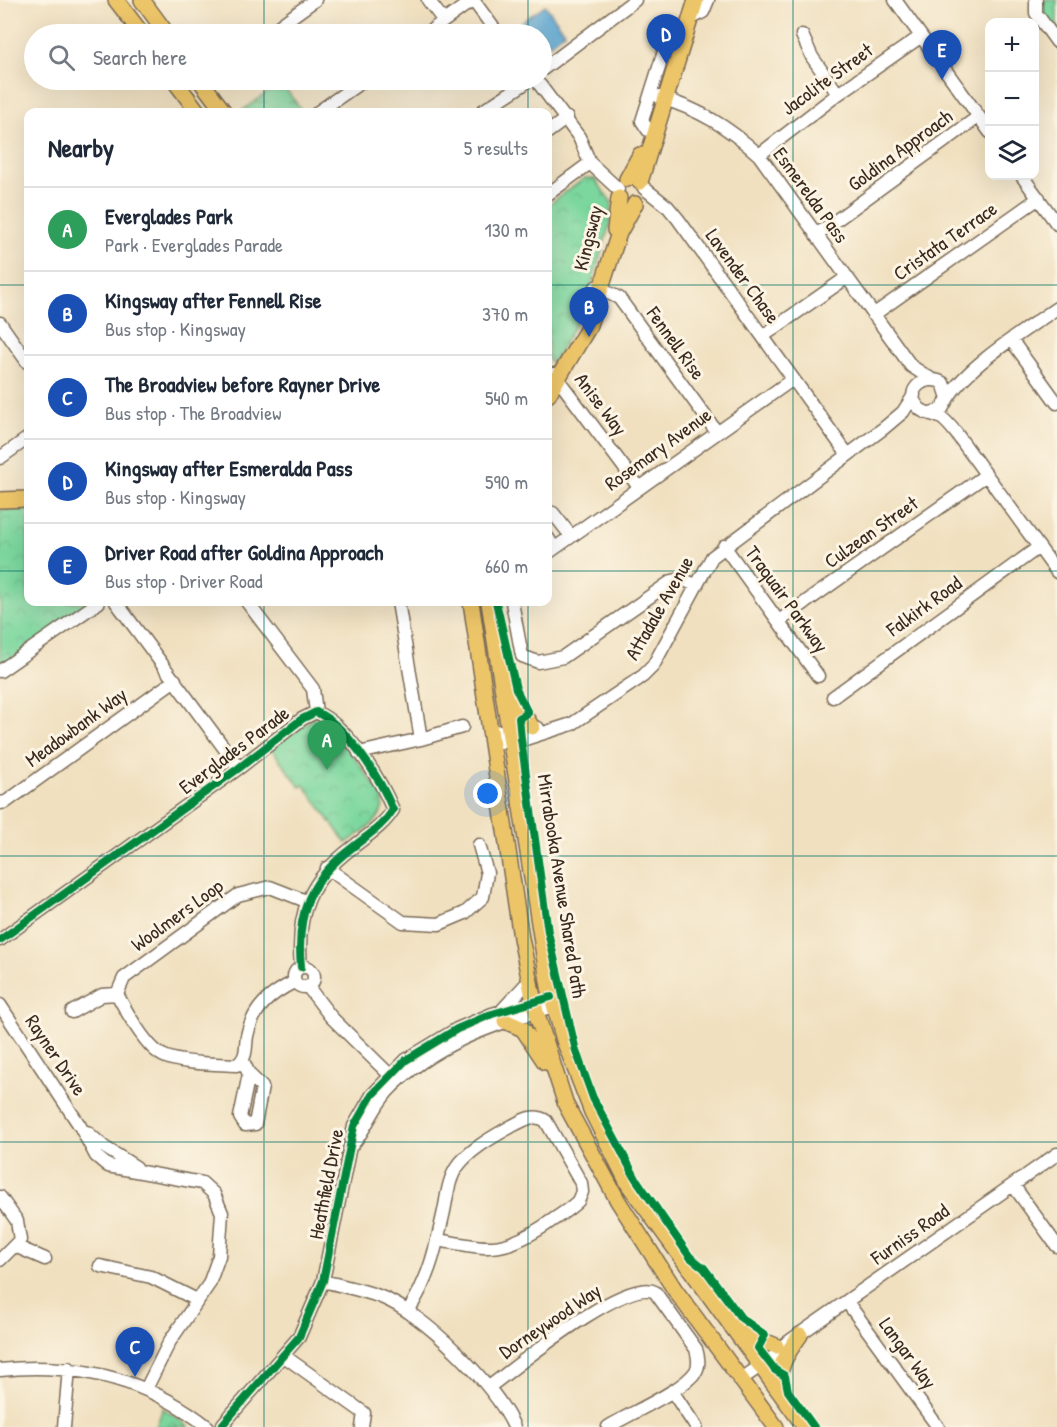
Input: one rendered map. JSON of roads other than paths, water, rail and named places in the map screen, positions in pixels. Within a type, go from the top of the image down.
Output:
[{"type":"main road","points":[[116,0],[134,24]]},
{"type":"main road","points":[[142,0],[160,24]]},
{"type":"main road","name":"Kingsway","points":[[631,191],[648,130],[662,98],[691,0]]},
{"type":"main road","name":"Kingsway","points":[[553,379],[599,288],[615,229],[631,191],[696,0]]},
{"type":"main road","points":[[182,90],[195,108]]},
{"type":"main road","points":[[208,90],[221,108]]},
{"type":"main road","points":[[0,500],[24,499]]},
{"type":"main road","points":[[472,606],[520,938],[535,1006],[566,1105],[618,1201],[675,1290],[776,1427]]},
{"type":"main road","points":[[490,606],[552,1002],[592,1112],[630,1185],[805,1427]]},
{"type":"main road","points":[[496,648],[515,702],[532,727]]},
{"type":"main road","points":[[503,1016],[523,1029],[558,1082]]},
{"type":"main road","points":[[725,1318],[756,1338],[780,1345]]},
{"type":"main road","points":[[782,1396],[777,1379],[785,1357],[800,1335]]},
{"type":"street","points":[[282,24],[315,0]]},
{"type":"street","points":[[428,0],[444,21]]},
{"type":"street","points":[[440,24],[473,0],[491,24]]},
{"type":"street","points":[[552,61],[635,0]]},
{"type":"street","name":"Kingsway","points":[[690,19],[703,12],[708,0]]},
{"type":"street","points":[[895,0],[985,126]]},
{"type":"street","points":[[1036,0],[1036,14],[1057,42]]},
{"type":"street","points":[[802,35],[812,57],[838,94]]},
{"type":"street","name":"Kingsway","points":[[648,130],[642,121],[666,45],[679,37]]},
{"type":"street","name":"Jacolite Street","points":[[759,155],[838,94],[920,37]]},
{"type":"street","points":[[324,108],[350,90]]},
{"type":"street","points":[[487,108],[512,90]]},
{"type":"street","points":[[544,90],[579,137],[590,163],[552,191]]},
{"type":"street","name":"Esmerelda Pass","points":[[662,98],[699,111],[730,128],[759,155],[911,366],[932,379]]},
{"type":"street","name":"Goldina Approach","points":[[816,235],[978,117]]},
{"type":"street","points":[[552,129],[567,118]]},
{"type":"street","name":"Lavender Chase","points":[[590,163],[601,173],[631,191],[668,207],[848,455]]},
{"type":"street","points":[[1025,180],[1057,224]]},
{"type":"street","name":"Cristata Terrace","points":[[873,315],[1039,198]]},
{"type":"street","points":[[763,336],[846,278]]},
{"type":"street","name":"Fennell Rise","points":[[599,288],[619,298],[716,431]]},
{"type":"street","points":[[930,413],[942,409],[957,383],[976,367],[1057,308]]},
{"type":"street","points":[[0,323],[24,357]]},
{"type":"street","points":[[1012,341],[1057,403]]},
{"type":"street","name":"Esmerelda Pass","points":[[901,352],[915,391]]},
{"type":"street","points":[[976,367],[953,376],[922,381],[915,391],[916,405],[943,418],[956,433],[1057,572]]},
{"type":"street","name":"Anise Way","points":[[553,379],[638,486]]},
{"type":"street","name":"Rosemary Avenue","points":[[552,545],[571,536],[638,486],[793,379]]},
{"type":"street","points":[[932,379],[946,387],[948,413],[956,433]]},
{"type":"street","name":"Attadale Avenue","points":[[491,738],[548,730],[572,724],[643,676],[653,666],[712,556],[884,428],[903,412],[915,391]]},
{"type":"street","name":"Attadale Avenue","points":[[884,428],[899,420],[930,413]]},
{"type":"street","points":[[0,458],[24,441]]},
{"type":"street","name":"Culzean Street","points":[[779,621],[986,475]]},
{"type":"street","points":[[552,513],[571,536]]},
{"type":"street","name":"Traquair Parkway","points":[[724,546],[818,676]]},
{"type":"street","name":"Falkirk Road","points":[[833,697],[1039,547]]},
{"type":"street","points":[[513,606],[522,656],[538,662],[563,657],[672,581],[681,579],[696,585]]},
{"type":"street","points":[[0,671],[93,606]]},
{"type":"street","points":[[119,606],[239,768]]},
{"type":"street","points":[[250,606],[312,689],[316,712]]},
{"type":"street","points":[[399,606],[421,739]]},
{"type":"street","name":"Meadowbank Way","points":[[0,804],[6,802],[175,680]]},
{"type":"street","name":"Everglades Parade","points":[[0,940],[239,768],[302,719],[316,712],[332,719],[359,753],[387,795],[393,810],[385,823],[327,868],[306,901],[299,934],[301,967]]},
{"type":"street","points":[[359,753],[462,727]]},
{"type":"street","name":"Attadale Avenue","points":[[510,736],[532,727],[548,730]]},
{"type":"street","points":[[327,868],[403,922],[439,924],[465,913],[483,897],[487,873],[479,845]]},
{"type":"street","name":"Woolmers Loop","points":[[117,994],[124,978],[238,895],[270,887],[306,901]]},
{"type":"street","points":[[301,967],[311,970],[314,975],[313,982],[308,987],[302,988],[294,982],[294,974],[301,967]]},
{"type":"street","points":[[503,1016],[529,981]]},
{"type":"street","points":[[249,1074],[243,1061],[255,1013],[271,995],[294,982]]},
{"type":"street","points":[[308,987],[331,1017],[393,1078]]},
{"type":"street","points":[[72,1012],[102,995],[117,994],[131,1020],[161,1055],[201,1064],[237,1065],[243,1061]]},
{"type":"street","name":"Heathfield Drive","points":[[225,1425],[299,1337],[323,1281],[352,1145],[393,1078],[503,1016],[552,1002]]},
{"type":"street","name":"Rayner Drive","points":[[0,1005],[80,1126],[129,1164],[151,1174],[202,1183],[214,1194],[222,1213],[219,1256],[210,1284],[170,1341],[146,1389]]},
{"type":"street","points":[[408,1311],[422,1291],[451,1180],[467,1155],[515,1124],[531,1118],[546,1121],[581,1183],[582,1192],[578,1201],[524,1239],[504,1247],[488,1248],[437,1240]]},
{"type":"street","name":"Furniss Road","points":[[739,1378],[780,1345],[800,1335],[1057,1154]]},
{"type":"street","points":[[1013,1185],[1057,1246]]},
{"type":"street","points":[[0,1197],[17,1221],[20,1239],[0,1260]]},
{"type":"street","points":[[15,1246],[45,1258]]},
{"type":"street","points":[[100,1266],[151,1277],[197,1300]]},
{"type":"street","points":[[323,1281],[381,1297],[408,1311],[436,1334],[489,1387],[514,1427]]},
{"type":"street","name":"Dorneywood Way","points":[[489,1387],[600,1306],[636,1290],[648,1288],[654,1292],[696,1349],[699,1359],[696,1371],[672,1391],[608,1427]]},
{"type":"street","name":"Langar Way","points":[[847,1302],[938,1427]]},
{"type":"street","points":[[284,1356],[364,1413],[362,1427]]},
{"type":"street","points":[[0,1370],[29,1367],[69,1368],[115,1377],[146,1389],[188,1412],[208,1427],[215,1423],[225,1425]]},
{"type":"street","points":[[64,1427],[69,1368]]},
{"type":"street","points":[[672,1391],[696,1427]]},
{"type":"water","points":[[545,5],[565,32],[552,42],[552,24],[519,24]]},
{"type":"place","name":"Kingsway after Esmeralda Pass","points":[[666,64]]},
{"type":"place","name":"Driver Road after Goldina Approach","points":[[942,80]]},
{"type":"place","name":"Kingsway after Fennell Rise","points":[[589,337]]},
{"type":"place","name":"Everglades Park","points":[[327,770]]},
{"type":"place","name":"The Broadview before Rayner Drive","points":[[135,1377]]}]
